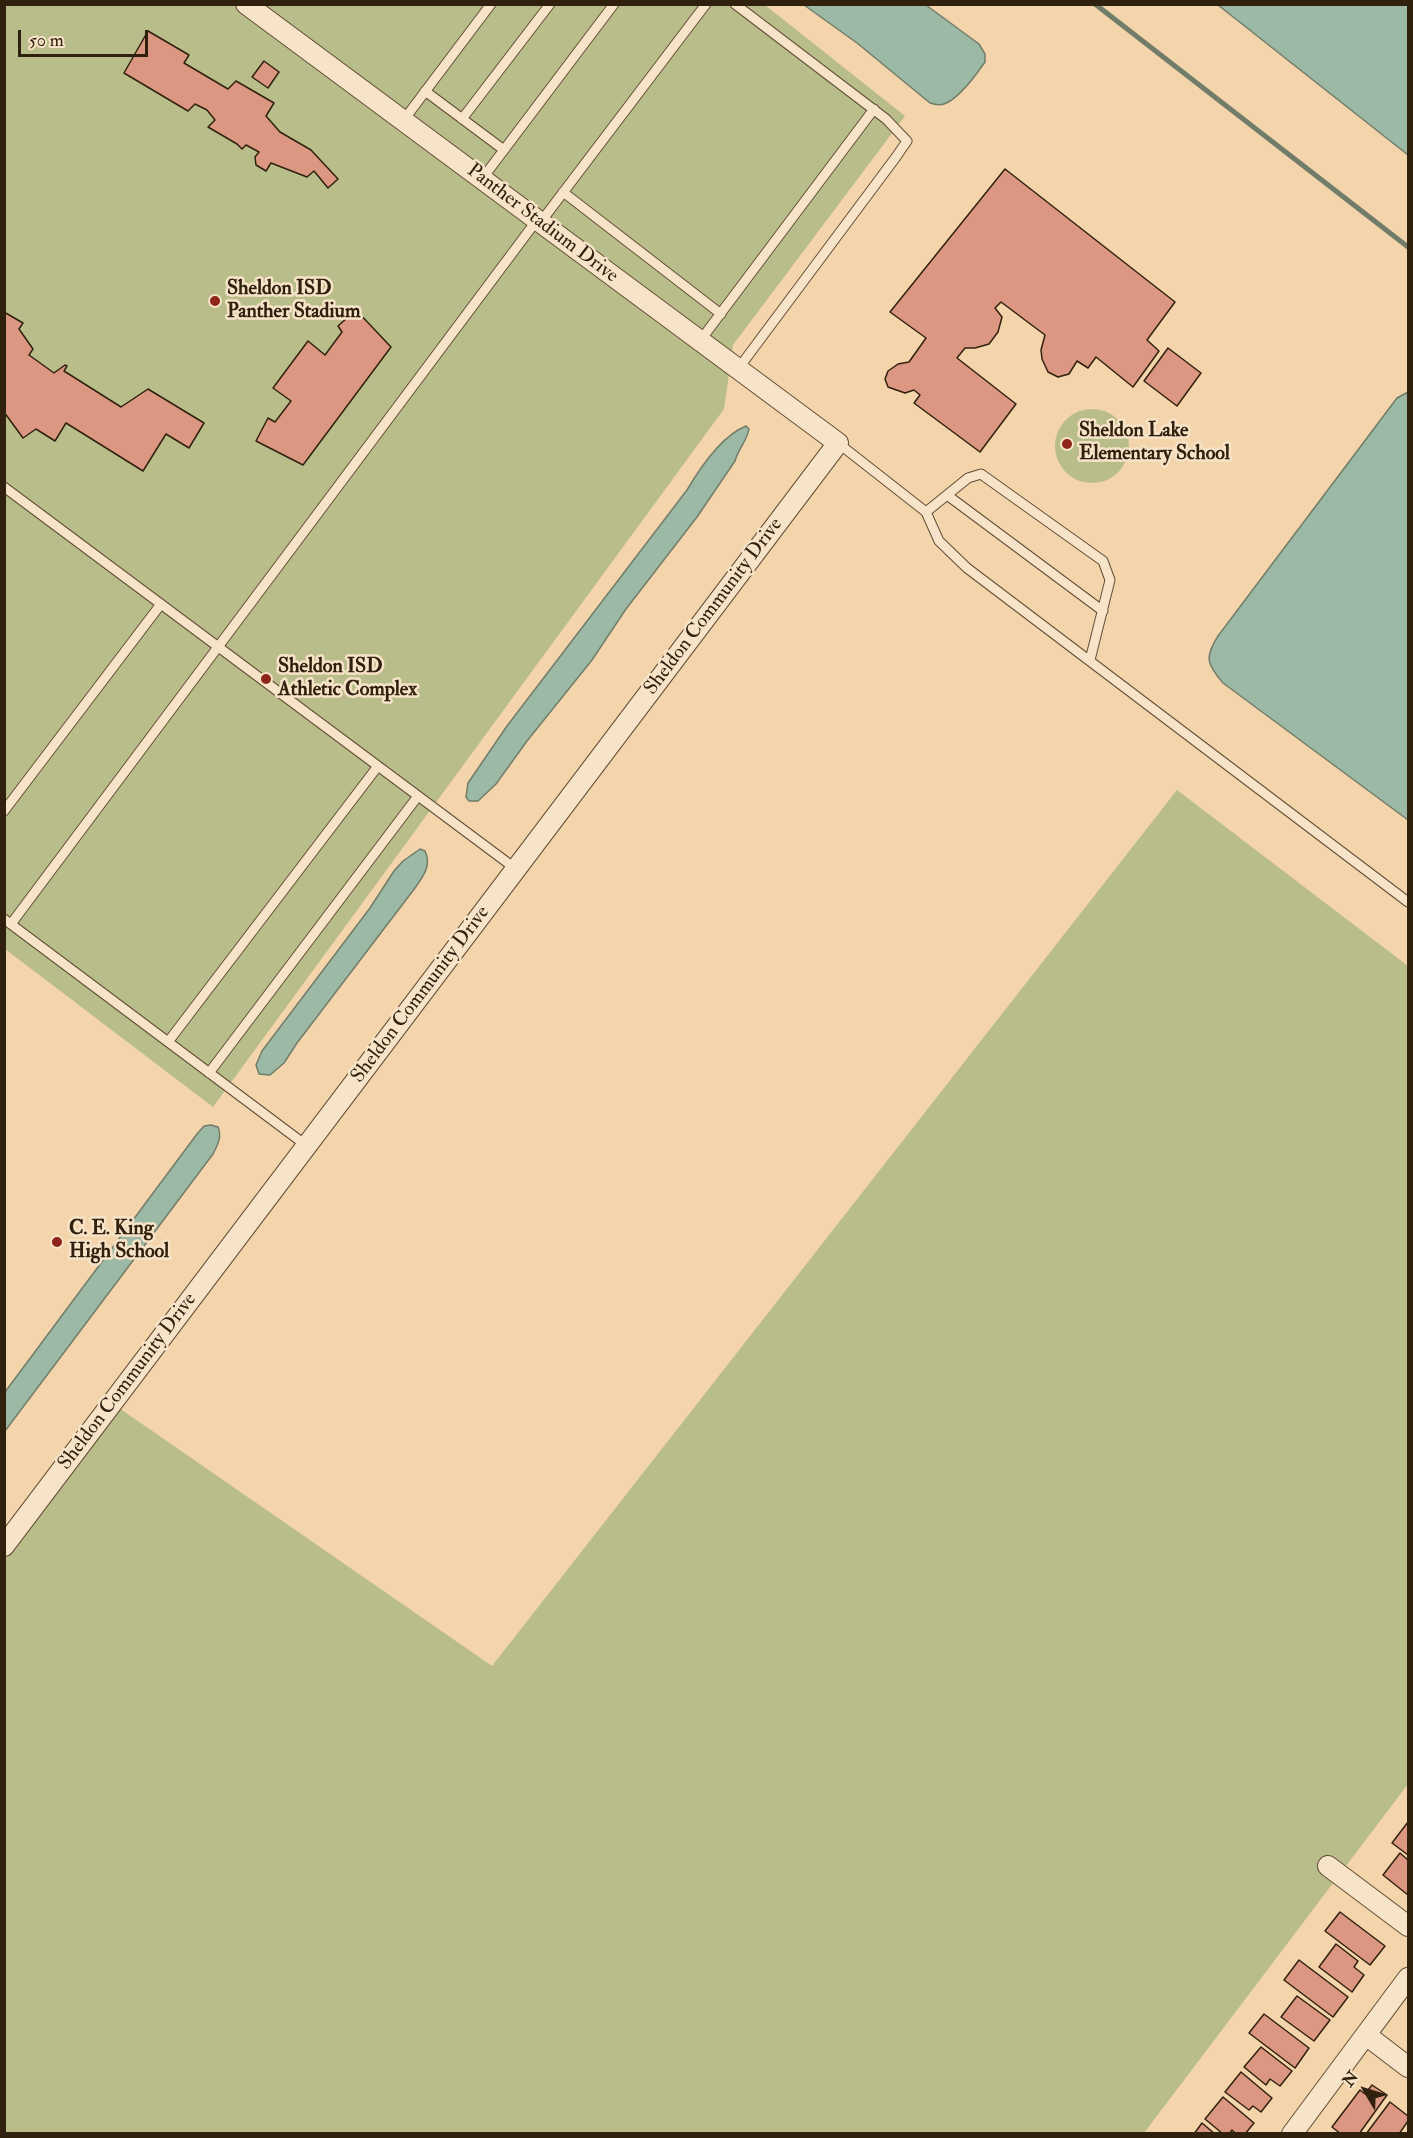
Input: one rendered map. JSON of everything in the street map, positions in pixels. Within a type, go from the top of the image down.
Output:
[{"type":"street","name":"Panther Stadium Drive","points":[[246,4],[838,443]]},
{"type":"street","name":"Sheldon Community Drive","points":[[4,1546],[838,443]]},
{"type":"street","points":[[1328,1866],[1408,1926]]},
{"type":"street","points":[[1292,2133],[1408,1978]]},
{"type":"street","points":[[1366,2035],[1408,2067]]},
{"type":"lane","points":[[403,121],[491,4]]},
{"type":"lane","points":[[462,118],[550,4]]},
{"type":"lane","points":[[482,179],[614,4]]},
{"type":"lane","points":[[307,1146],[8,921],[538,221],[563,192],[706,4]]},
{"type":"lane","points":[[735,4],[886,119],[907,141],[738,369]]},
{"type":"lane","points":[[425,91],[504,150]]},
{"type":"lane","points":[[700,341],[874,110]]},
{"type":"lane","points":[[563,192],[721,314]]},
{"type":"lane","points":[[838,443],[926,512],[939,541],[967,568],[1408,902]]},
{"type":"lane","points":[[926,512],[968,478],[981,474],[1103,561],[1110,580],[1090,660]]},
{"type":"lane","points":[[4,487],[516,869]]},
{"type":"lane","points":[[947,495],[1103,611]]},
{"type":"lane","points":[[4,811],[161,604]]},
{"type":"lane","points":[[168,1042],[378,766]]},
{"type":"lane","points":[[209,1073],[418,796]]},
{"type":"green space","name":"Sheldon ISD Athletic Complex","points":[[5,5],[765,5],[905,116],[733,345],[724,409],[213,1107],[5,949]]},
{"type":"green space","points":[[1099,409],[1119,419],[1127,432],[1129,446],[1127,460],[1119,473],[1106,481],[1085,483],[1065,473],[1057,460],[1055,439],[1065,419],[1078,411]]},
{"type":"green space","points":[[1177,790],[1408,966],[1408,1784],[1144,2133],[5,2133],[4,1561],[119,1408],[492,1666]]},
{"type":"shaded area","points":[[804,5],[926,5],[979,44],[985,54],[985,62],[967,86],[950,101],[942,105],[930,103],[857,43]]},
{"type":"shaded area","points":[[1218,5],[1408,5],[1408,155]]},
{"type":"shaded area","points":[[1408,392],[1408,820],[1223,683],[1211,666],[1209,656],[1218,636],[1397,398]]},
{"type":"shaded area","points":[[746,426],[749,429],[748,433],[735,461],[697,517],[626,609],[592,660],[527,741],[496,784],[478,801],[469,801],[466,797],[468,783],[507,726],[712,454],[728,437]]},
{"type":"shaded area","points":[[420,849],[425,851],[428,861],[426,871],[418,884],[284,1063],[270,1075],[259,1074],[256,1065],[262,1051],[370,908],[394,871],[403,861]]},
{"type":"shaded area","points":[[204,1126],[218,1127],[220,1134],[213,1154],[5,1431],[5,1392],[197,1134]]},
{"type":"building","points":[[148,31],[189,55],[184,63],[228,89],[236,81],[274,103],[266,116],[280,132],[311,150],[338,179],[328,188],[314,171],[307,177],[271,163],[266,171],[256,165],[255,157],[259,152],[246,145],[242,149],[208,127],[215,120],[207,110],[195,104],[188,111],[124,73]]},
{"type":"building","points":[[264,61],[279,72],[268,88],[252,77]]},
{"type":"building","points":[[1005,169],[1175,302],[1147,340],[1159,351],[1133,387],[1096,357],[1088,368],[1077,361],[1069,374],[1058,377],[1048,372],[1041,350],[1045,335],[1001,302],[995,308],[1002,317],[998,332],[989,344],[965,348],[957,358],[1016,404],[980,452],[914,403],[920,395],[914,390],[905,393],[888,387],[885,379],[888,371],[898,364],[909,362],[926,338],[890,312]]},
{"type":"building","points":[[356,310],[391,347],[303,465],[256,441],[268,418],[275,422],[291,401],[273,388],[308,341],[325,355],[342,332],[338,326]]},
{"type":"building","points":[[4,312],[23,323],[19,329],[33,349],[29,355],[54,373],[65,365],[67,366],[64,371],[121,407],[148,389],[204,423],[189,448],[166,434],[143,471],[66,423],[55,441],[36,429],[23,438],[4,412]]},
{"type":"building","points":[[1168,348],[1201,373],[1177,406],[1144,381]]},
{"type":"building","points":[[1408,1822],[1408,1855],[1392,1843]]},
{"type":"building","points":[[1400,1853],[1408,1860],[1408,1895],[1383,1875]]},
{"type":"building","points":[[1340,1912],[1385,1946],[1370,1965],[1325,1931]]},
{"type":"building","points":[[1336,1944],[1358,1961],[1354,1967],[1364,1975],[1352,1992],[1319,1967]]},
{"type":"building","points":[[1299,1960],[1348,1997],[1333,2017],[1284,1980]]},
{"type":"building","points":[[1297,1996],[1330,2020],[1314,2041],[1281,2017]]},
{"type":"building","points":[[1264,2014],[1309,2048],[1295,2068],[1249,2033]]},
{"type":"building","points":[[1261,2047],[1292,2071],[1280,2086],[1270,2079],[1266,2085],[1244,2067]]},
{"type":"building","points":[[1241,2072],[1272,2098],[1261,2112],[1253,2106],[1249,2110],[1225,2092]]},
{"type":"building","points":[[1372,2085],[1387,2095],[1359,2134],[1341,2134],[1332,2127],[1360,2090],[1365,2094]]},
{"type":"building","points":[[1223,2097],[1254,2123],[1245,2134],[1236,2134],[1232,2130],[1229,2134],[1223,2134],[1205,2119]]},
{"type":"building","points":[[1390,2102],[1408,2116],[1408,2121],[1399,2134],[1366,2134]]},
{"type":"building","points":[[1202,2123],[1215,2134],[1194,2134]]},
{"type":"waterway","points":[[1095,4],[1408,247]]},
{"type":"place","name":"Sheldon ISD Panther Stadium","points":[[215,301]]},
{"type":"place","name":"Sheldon Lake Elementary School","points":[[1067,444]]},
{"type":"place","name":"Sheldon ISD Athletic Complex","points":[[266,679]]},
{"type":"place","name":"C. E. King High School","points":[[57,1242]]}]
